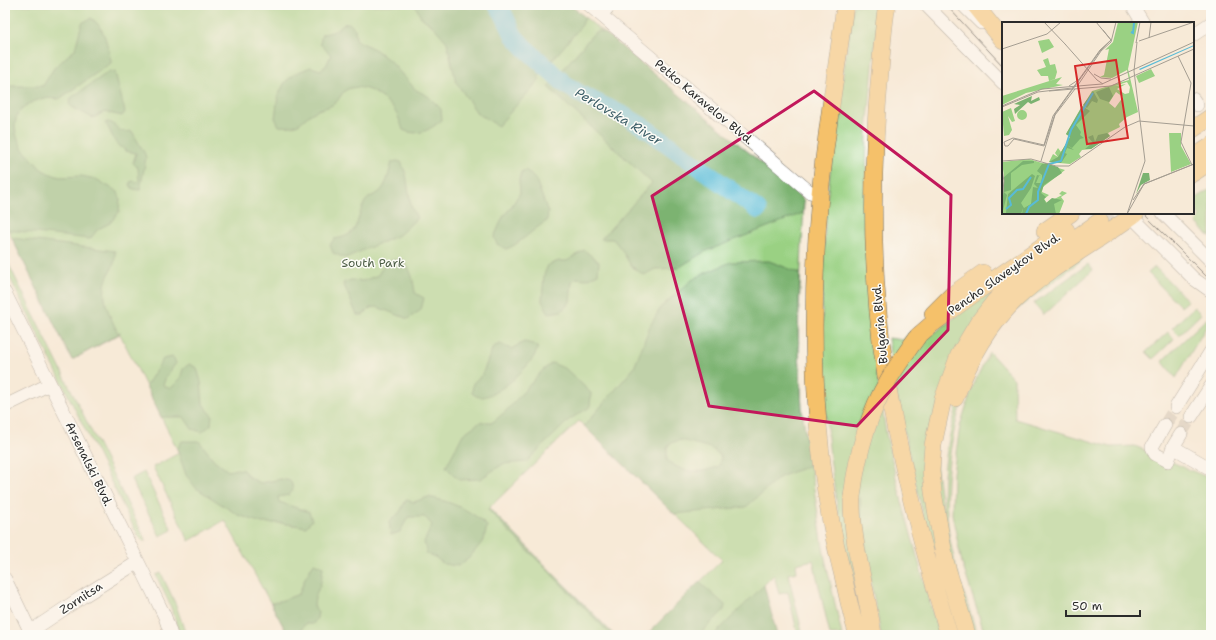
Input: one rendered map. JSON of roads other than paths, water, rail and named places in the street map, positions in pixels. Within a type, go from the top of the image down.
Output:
[{"type":"main road","points":[[845,5],[821,194],[814,299],[814,356],[817,408],[826,501],[837,554],[858,635]]},
{"type":"main road","name":"Bulgaria Blvd.","points":[[887,5],[877,106],[874,170],[873,238],[878,306],[885,368],[896,431],[926,559],[949,635]]},
{"type":"main road","points":[[975,5],[1002,39]]},
{"type":"main road","points":[[1194,128],[1211,117]]},
{"type":"main road","points":[[1194,143],[1211,132]]},
{"type":"main road","points":[[1194,157],[1211,146]]},
{"type":"main road","points":[[1194,172],[1211,160]]},
{"type":"main road","name":"Pencho Slaveykov Blvd.","points":[[873,635],[855,545],[851,514],[858,457],[877,402],[889,379],[927,321],[939,306],[952,295],[1070,214]]},
{"type":"main road","name":"Pencho Slaveykov Blvd.","points":[[938,526],[942,448],[948,423],[961,383],[983,338],[1018,297],[1132,214]]},
{"type":"main road","name":"Pencho Slaveykov Blvd.","points":[[918,336],[932,324],[980,290],[1095,217]]},
{"type":"main road","name":"Pencho Slaveykov Blvd.","points":[[967,635],[945,561],[938,526],[931,471],[933,446],[942,399],[959,356],[978,323],[995,301],[1021,276],[1095,217]]},
{"type":"street","name":"Petko Karavelov Blvd.","points":[[589,5],[810,192],[821,194]]},
{"type":"street","points":[[601,15],[610,5]]},
{"type":"street","points":[[926,5],[1002,82]]},
{"type":"street","points":[[963,5],[1002,45]]},
{"type":"street","points":[[1132,5],[1142,22]]},
{"type":"street","points":[[1194,34],[1211,23]]},
{"type":"street","points":[[1132,214],[1194,279],[1211,291]]},
{"type":"street","points":[[1165,214],[1211,261]]},
{"type":"street","name":"Arsenalski Blvd.","points":[[5,293],[165,617],[171,635]]},
{"type":"street","points":[[1176,407],[1211,352]]},
{"type":"street","points":[[5,406],[50,384]]},
{"type":"street","points":[[1191,417],[1211,386]]},
{"type":"street","points":[[1165,425],[1152,447],[1155,454],[1168,461],[1173,447],[1181,434]]},
{"type":"street","points":[[1173,447],[1211,469]]},
{"type":"street","name":"Zornitsa","points":[[29,634],[82,597],[138,562]]},
{"type":"street","points":[[5,578],[29,634]]},
{"type":"waterway","name":"Perlovska River","points":[[497,5],[503,13],[514,36],[565,84],[580,94],[644,127],[758,210]]},
{"type":"tunnel","points":[[1099,222],[1111,214]]},
{"type":"tunnel","points":[[1165,425],[1176,407]]},
{"type":"tunnel","points":[[1181,434],[1191,417]]},
{"type":"tram line","points":[[946,5],[1002,65]]},
{"type":"tram line","points":[[1144,214],[1211,281]]},
{"type":"park label","name":"South Park","points":[[373,263]]}]
